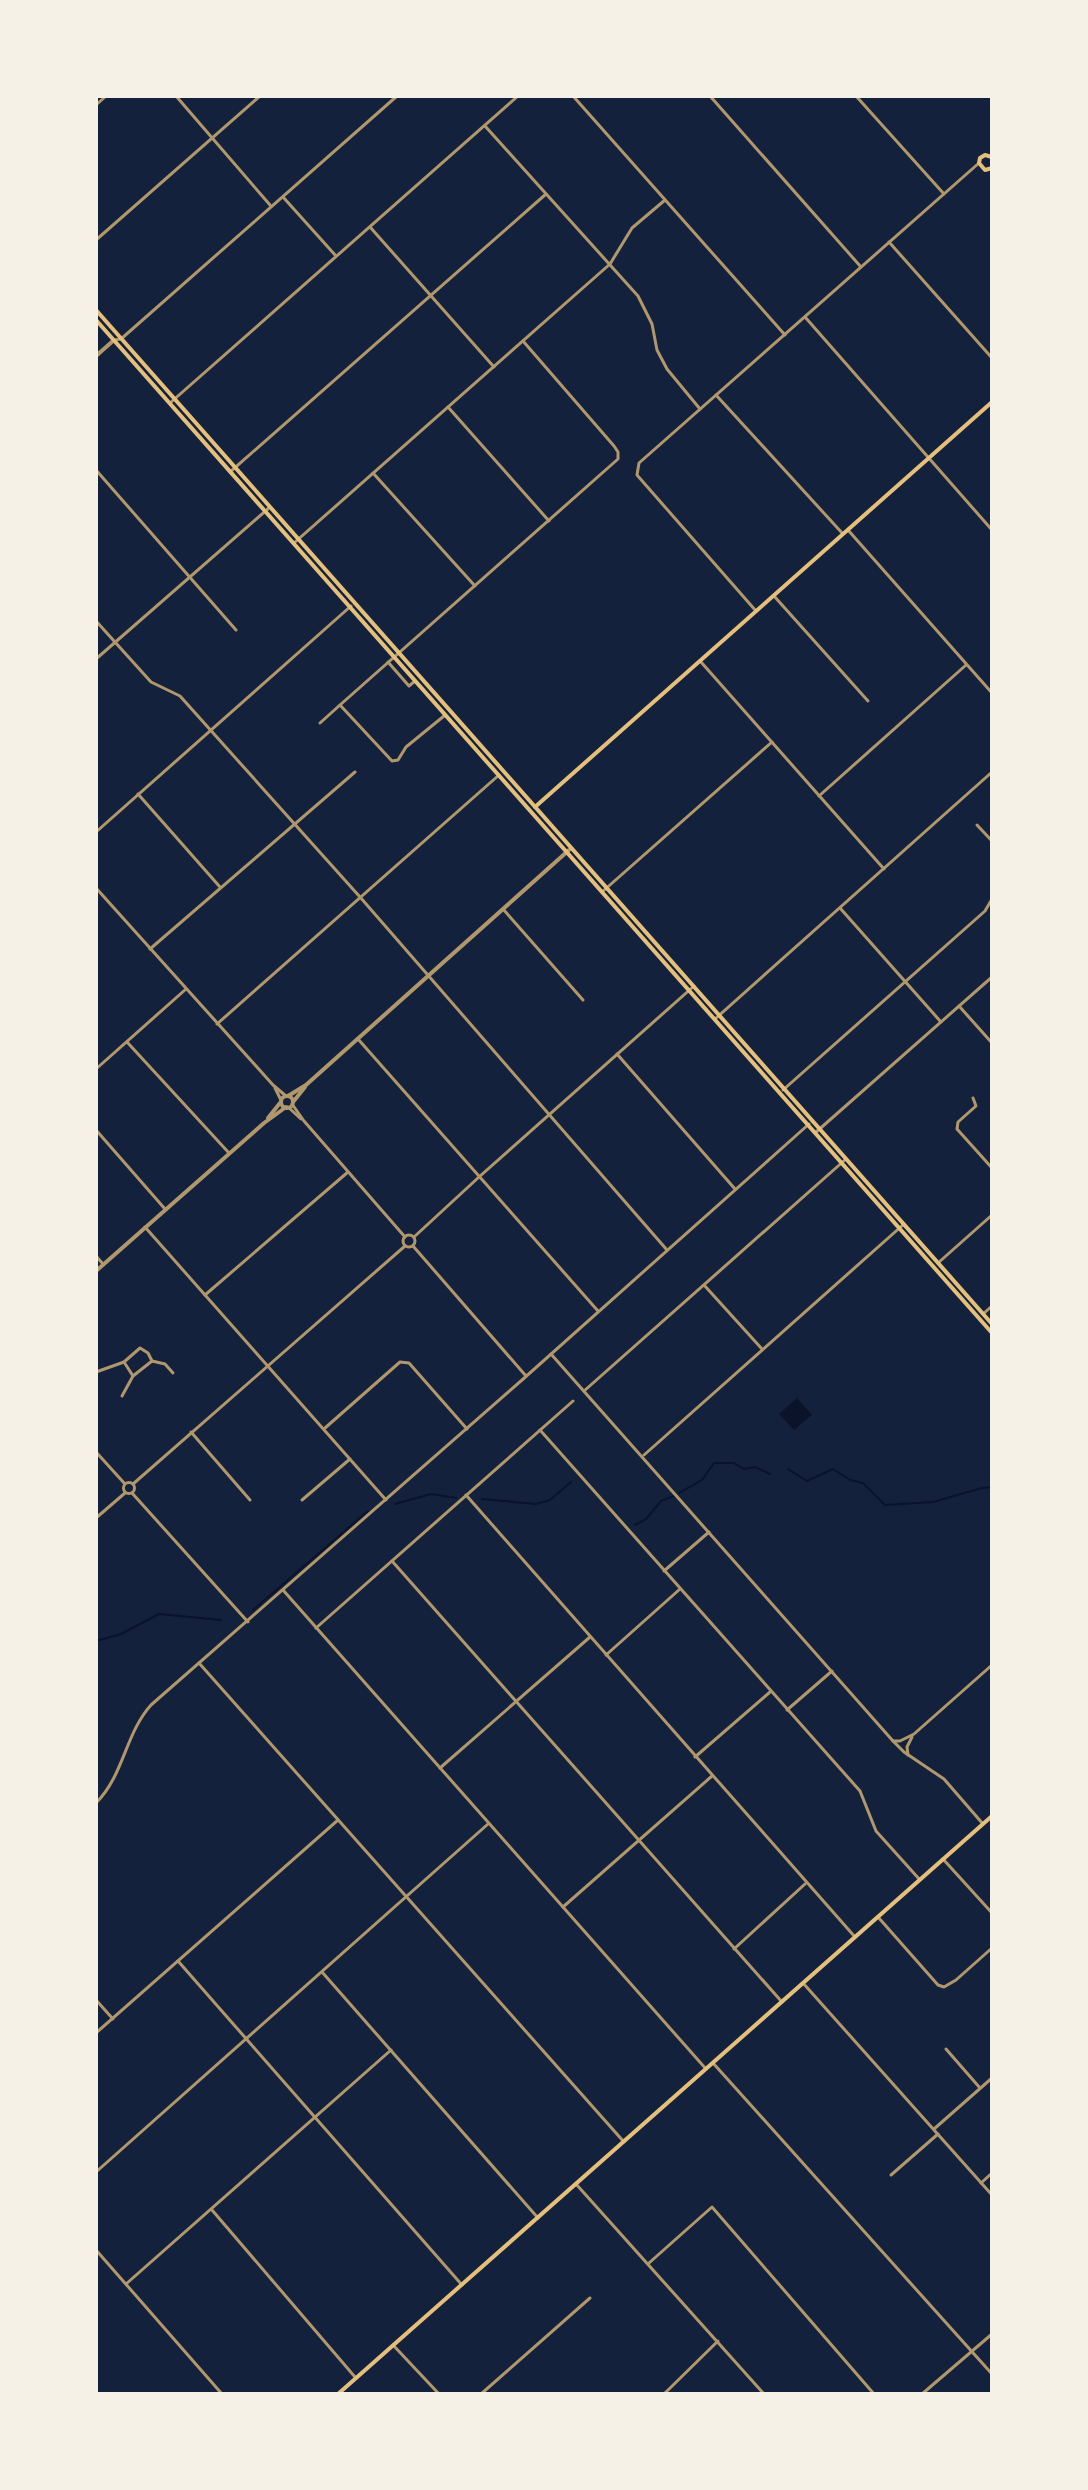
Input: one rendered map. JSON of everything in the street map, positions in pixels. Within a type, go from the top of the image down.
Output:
[{"type":"main road","points":[[990,154],[980,158],[979,163],[992,177]]},
{"type":"main road","points":[[985,170],[992,168]]},
{"type":"main road","points":[[96,310],[233,470]]},
{"type":"main road","points":[[96,320],[268,509],[818,1131],[899,1229],[936,1265]]},
{"type":"main road","points":[[533,809],[992,402]]},
{"type":"main road","points":[[396,655],[415,681],[501,773]]},
{"type":"main road","points":[[844,1161],[904,1224],[992,1333]]},
{"type":"main road","points":[[981,1316],[992,1324]]},
{"type":"main road","points":[[338,2394],[992,1816]]},
{"type":"street","points":[[96,105],[106,96]]},
{"type":"street","points":[[176,96],[271,207]]},
{"type":"street","points":[[96,240],[260,96]]},
{"type":"street","points":[[96,356],[114,340],[121,339],[397,96]]},
{"type":"street","points":[[573,96],[785,335]]},
{"type":"street","points":[[710,96],[861,267]]},
{"type":"street","points":[[856,96],[944,194]]},
{"type":"street","points":[[170,403],[516,97]]},
{"type":"street","points":[[485,126],[638,296],[652,324],[657,350],[667,369],[701,409]]},
{"type":"street","points":[[756,611],[637,475],[639,463],[979,163]]},
{"type":"street","points":[[233,470],[546,194]]},
{"type":"street","points":[[283,197],[336,256]]},
{"type":"street","points":[[296,541],[610,264],[632,228],[665,200]]},
{"type":"street","points":[[370,227],[494,367]]},
{"type":"street","points":[[889,242],[992,358]]},
{"type":"street","points":[[805,317],[992,530]]},
{"type":"street","points":[[320,723],[614,465],[619,457],[614,446],[523,341]]},
{"type":"street","points":[[716,395],[843,534]]},
{"type":"street","points":[[448,407],[549,521]]},
{"type":"street","points":[[96,470],[236,630]]},
{"type":"street","points":[[373,473],[475,586]]},
{"type":"street","points":[[96,659],[268,509]]},
{"type":"street","points":[[848,530],[992,693]]},
{"type":"street","points":[[774,596],[868,701]]},
{"type":"street","points":[[96,832],[352,605]]},
{"type":"street","points":[[96,621],[151,682],[180,696],[211,730],[667,1250]]},
{"type":"street","points":[[700,661],[884,869]]},
{"type":"street","points":[[388,662],[409,686],[415,681]]},
{"type":"street","points":[[819,796],[967,664]]},
{"type":"street","points":[[340,705],[392,761],[398,760],[406,747],[446,715]]},
{"type":"street","points":[[605,890],[772,742]]},
{"type":"street","points":[[150,949],[355,772]]},
{"type":"street","points":[[717,1017],[992,772]]},
{"type":"street","points":[[217,1024],[501,773]]},
{"type":"street","points":[[138,794],[220,888]]},
{"type":"street","points":[[977,825],[992,841]]},
{"type":"street","points":[[96,1271],[264,1123],[290,1105],[306,1085],[569,850]]},
{"type":"street","points":[[96,888],[405,1237]]},
{"type":"street","points":[[782,1091],[985,911],[992,899]]},
{"type":"street","points":[[840,908],[941,1022]]},
{"type":"street","points":[[503,909],[583,1000]]},
{"type":"street","points":[[818,1131],[992,977]]},
{"type":"street","points":[[414,1237],[691,988]]},
{"type":"street","points":[[96,1069],[186,989]]},
{"type":"street","points":[[959,1006],[992,1043]]},
{"type":"street","points":[[358,1039],[598,1311]]},
{"type":"street","points":[[127,1042],[229,1153]]},
{"type":"street","points":[[617,1054],[735,1189]]},
{"type":"street","points":[[264,1123],[284,1098],[306,1085]]},
{"type":"street","points":[[284,1098],[290,1105]]},
{"type":"street","points":[[973,1098],[976,1106],[958,1122],[957,1129],[992,1168]]},
{"type":"street","points":[[96,1803],[114,1780],[142,1715],[810,1123]]},
{"type":"street","points":[[96,1130],[165,1209]]},
{"type":"street","points":[[584,1391],[844,1161]]},
{"type":"street","points":[[205,1295],[348,1172]]},
{"type":"street","points":[[936,1265],[992,1215]]},
{"type":"street","points":[[642,1457],[904,1224]]},
{"type":"street","points":[[145,1227],[386,1500]]},
{"type":"street","points":[[405,1237],[414,1237]]},
{"type":"street","points":[[405,1237],[405,1246]]},
{"type":"street","points":[[413,1246],[414,1237]]},
{"type":"street","points":[[96,1452],[125,1484],[133,1484],[405,1246],[413,1246],[526,1376]]},
{"type":"street","points":[[96,1256],[103,1264]]},
{"type":"street","points":[[704,1285],[762,1349]]},
{"type":"street","points":[[981,1316],[992,1306]]},
{"type":"street","points":[[96,1372],[124,1362],[140,1348],[152,1361],[165,1364],[173,1373]]},
{"type":"street","points":[[551,1354],[893,1741],[944,1779],[983,1824]]},
{"type":"street","points":[[122,1396],[133,1376],[152,1361]]},
{"type":"street","points":[[124,1362],[133,1376]]},
{"type":"street","points":[[324,1429],[400,1362],[409,1363],[467,1429]]},
{"type":"street","points":[[316,1628],[573,1401]]},
{"type":"street","points":[[540,1430],[860,1791],[876,1831],[920,1880]]},
{"type":"street","points":[[191,1432],[250,1500]]},
{"type":"street","points":[[302,1500],[350,1459]]},
{"type":"street","points":[[125,1484],[125,1493]]},
{"type":"street","points":[[132,1493],[133,1484]]},
{"type":"street","points":[[96,1518],[125,1493],[132,1493],[248,1622]]},
{"type":"street","points":[[466,1495],[855,1937]]},
{"type":"street","points":[[664,1571],[709,1532]]},
{"type":"street","points":[[392,1561],[782,2002]]},
{"type":"street","points":[[606,1655],[680,1589]]},
{"type":"street","points":[[283,1590],[706,2069]]},
{"type":"street","points":[[440,1768],[590,1637]]},
{"type":"street","points":[[199,1663],[624,2142]]},
{"type":"street","points":[[893,1741],[914,1734],[992,1665]]},
{"type":"street","points":[[787,1710],[832,1671]]},
{"type":"street","points":[[695,1757],[770,1692]]},
{"type":"street","points":[[908,1755],[908,1745],[914,1734]]},
{"type":"street","points":[[563,1907],[712,1776]]},
{"type":"street","points":[[96,2033],[338,1820]]},
{"type":"street","points":[[96,2172],[489,1823]]},
{"type":"street","points":[[943,1859],[992,1913]]},
{"type":"street","points":[[734,1949],[806,1883]]},
{"type":"street","points":[[878,1917],[938,1985],[944,1987],[992,1948]]},
{"type":"street","points":[[178,1961],[462,2285]]},
{"type":"street","points":[[322,1972],[538,2218]]},
{"type":"street","points":[[803,1983],[992,2195]]},
{"type":"street","points":[[96,2000],[113,2019]]},
{"type":"street","points":[[946,2049],[980,2088]]},
{"type":"street","points":[[126,2284],[391,2050]]},
{"type":"street","points":[[713,2063],[992,2374]]},
{"type":"street","points":[[934,2129],[992,2078]]},
{"type":"street","points":[[891,2175],[938,2134]]},
{"type":"street","points":[[981,2183],[992,2173]]},
{"type":"street","points":[[576,2184],[764,2394]]},
{"type":"street","points":[[649,2263],[712,2207],[874,2394]]},
{"type":"street","points":[[212,2210],[356,2378]]},
{"type":"street","points":[[96,2250],[222,2394]]},
{"type":"street","points":[[481,2394],[590,2298]]},
{"type":"street","points":[[922,2394],[992,2334]]},
{"type":"street","points":[[664,2394],[718,2341]]},
{"type":"street","points":[[393,2345],[439,2394]]},
{"type":"water","points":[[797,1398],[812,1415],[794,1430],[779,1414]]},
{"type":"waterway","points":[[679,1493],[702,1480],[714,1463],[734,1463],[744,1469],[755,1467],[770,1474]]},
{"type":"waterway","points":[[788,1469],[807,1481],[833,1469],[850,1480],[863,1483],[885,1505],[933,1502],[992,1487]]},
{"type":"waterway","points":[[482,1499],[536,1504],[550,1500],[571,1482]]},
{"type":"waterway","points":[[395,1504],[431,1494],[456,1498]]},
{"type":"waterway","points":[[635,1525],[646,1519],[661,1501],[674,1496]]},
{"type":"waterway","points":[[253,1610],[368,1511]]},
{"type":"waterway","points":[[96,1641],[121,1634],[159,1614],[221,1620]]}]
